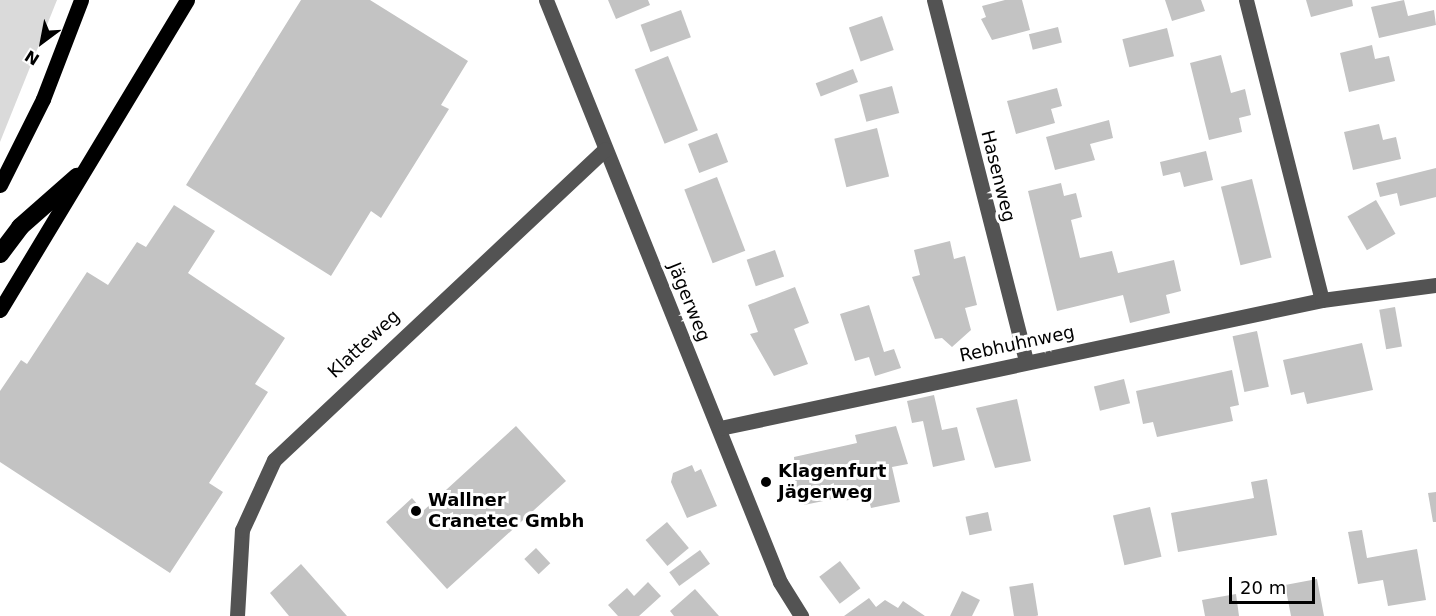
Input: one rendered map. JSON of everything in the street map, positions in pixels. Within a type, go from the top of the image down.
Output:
[{"type":"highway","points":[[0,254],[20,226],[77,177]]},
{"type":"main road","points":[[0,185],[43,99],[81,0]]},
{"type":"main road","points":[[0,310],[77,177],[187,0]]},
{"type":"street","name":"Jägerweg","points":[[546,0],[780,582],[801,616]]},
{"type":"street","name":"Hasenweg","points":[[934,0],[1026,362]]},
{"type":"street","points":[[1246,0],[1322,300]]},
{"type":"street","name":"Klatteweg","points":[[237,616],[242,530],[274,460],[605,149]]},
{"type":"street","name":"Rebhuhnweg","points":[[720,428],[1322,300],[1436,285]]},
{"type":"shaded area","points":[[0,0],[57,0],[0,142]]},
{"type":"building","points":[[301,0],[370,0],[468,61],[441,105],[449,109],[381,218],[371,211],[331,276],[186,185]]},
{"type":"building","points":[[608,0],[648,0],[650,5],[616,19]]},
{"type":"building","points":[[1005,0],[1022,0],[1030,30],[992,40],[981,19],[986,17],[982,6]]},
{"type":"building","points":[[1165,0],[1201,0],[1205,11],[1172,21]]},
{"type":"building","points":[[1306,0],[1352,0],[1353,6],[1311,17]]},
{"type":"building","points":[[1404,0],[1408,16],[1434,10],[1436,25],[1379,38],[1371,7]]},
{"type":"building","points":[[681,10],[691,37],[651,52],[641,25]]},
{"type":"building","points":[[882,16],[894,50],[861,61],[849,27]]},
{"type":"building","points":[[1058,27],[1062,43],[1033,50],[1029,34]]},
{"type":"building","points":[[1167,28],[1174,56],[1129,67],[1122,39]]},
{"type":"building","points":[[1372,45],[1375,59],[1389,56],[1395,81],[1349,92],[1340,53]]},
{"type":"building","points":[[1221,55],[1231,93],[1245,89],[1251,115],[1239,118],[1242,132],[1209,140],[1190,63]]},
{"type":"building","points":[[668,56],[698,130],[665,144],[635,69]]},
{"type":"building","points":[[853,69],[858,82],[821,96],[816,83]]},
{"type":"building","points":[[892,86],[899,113],[866,122],[859,95]]},
{"type":"building","points":[[1057,88],[1062,106],[1051,109],[1055,123],[1016,134],[1007,101]]},
{"type":"building","points":[[1109,120],[1113,138],[1090,144],[1095,160],[1055,170],[1046,137]]},
{"type":"building","points":[[1379,124],[1383,140],[1396,137],[1401,159],[1353,170],[1344,132]]},
{"type":"building","points":[[877,128],[889,177],[846,187],[834,139]]},
{"type":"building","points":[[717,133],[728,162],[699,173],[688,144]]},
{"type":"building","points":[[1206,151],[1213,180],[1184,187],[1180,172],[1163,176],[1160,162]]},
{"type":"building","points":[[1436,168],[1436,197],[1400,206],[1397,193],[1380,197],[1376,183]]},
{"type":"building","points":[[717,177],[745,251],[713,263],[684,190]]},
{"type":"building","points":[[1252,179],[1272,258],[1241,265],[1221,187]]},
{"type":"building","points":[[1061,183],[1064,196],[1076,193],[1082,217],[1071,220],[1080,258],[1112,251],[1118,273],[1174,260],[1181,291],[1166,295],[1170,313],[1130,323],[1123,295],[1057,311],[1028,191]]},
{"type":"building","points":[[1376,200],[1396,234],[1367,250],[1347,216]]},
{"type":"building","points":[[174,205],[215,231],[188,273],[285,338],[255,384],[268,392],[209,483],[223,492],[170,573],[0,462],[0,391],[21,360],[27,364],[87,272],[108,285],[137,242],[146,247]]},
{"type":"building","points":[[950,241],[954,259],[965,256],[977,305],[965,308],[971,330],[952,347],[942,338],[935,339],[912,277],[920,275],[914,250]]},
{"type":"building","points":[[775,250],[784,276],[756,286],[747,260]]},
{"type":"building","points":[[795,287],[809,323],[794,329],[808,364],[774,376],[750,334],[758,332],[748,305]]},
{"type":"building","points":[[869,305],[884,352],[894,349],[901,368],[875,376],[869,357],[855,361],[840,314]]},
{"type":"building","points":[[1395,307],[1402,346],[1386,349],[1379,310]]},
{"type":"building","points":[[1257,331],[1269,387],[1244,392],[1233,336]]},
{"type":"building","points":[[1362,343],[1373,390],[1307,404],[1304,392],[1291,395],[1283,360]]},
{"type":"building","points":[[1232,370],[1239,405],[1230,407],[1233,421],[1157,437],[1153,422],[1143,424],[1136,391]]},
{"type":"building","points":[[1124,379],[1130,403],[1100,411],[1094,386]]},
{"type":"building","points":[[934,395],[942,430],[957,427],[965,460],[933,467],[923,421],[912,423],[907,401]]},
{"type":"building","points":[[1017,399],[1031,461],[995,468],[976,408]]},
{"type":"building","points":[[516,426],[566,481],[447,589],[386,522],[412,498],[423,511]]},
{"type":"building","points":[[896,426],[908,464],[892,467],[900,502],[871,508],[868,496],[844,501],[843,497],[804,505],[801,491],[796,492],[794,457],[857,443],[855,435]]},
{"type":"building","points":[[692,465],[695,472],[701,469],[717,506],[687,518],[671,482],[673,473]]},
{"type":"building","points":[[1267,479],[1277,535],[1178,552],[1171,513],[1254,498],[1251,482]]},
{"type":"building","points":[[1436,492],[1436,522],[1433,522],[1428,493]]},
{"type":"building","points":[[1150,507],[1161,557],[1124,565],[1113,516]]},
{"type":"building","points":[[988,512],[992,531],[969,535],[966,517]]},
{"type":"building","points":[[667,522],[689,548],[667,566],[646,540]]},
{"type":"building","points":[[1362,530],[1367,558],[1417,549],[1426,600],[1388,606],[1383,580],[1358,584],[1348,532]]},
{"type":"building","points":[[536,548],[550,563],[539,574],[524,559]]},
{"type":"building","points":[[700,550],[710,564],[679,586],[669,572]]},
{"type":"building","points":[[840,561],[860,588],[840,604],[819,577]]},
{"type":"building","points":[[301,564],[347,616],[289,616],[270,593]]},
{"type":"building","points":[[1317,579],[1324,616],[1291,616],[1285,585]]},
{"type":"building","points":[[648,582],[661,596],[639,616],[618,616],[608,605],[627,588],[634,596]]},
{"type":"building","points":[[1033,583],[1038,616],[1014,616],[1009,587]]},
{"type":"building","points":[[695,589],[719,616],[674,616],[670,611]]},
{"type":"building","points":[[962,591],[980,600],[972,616],[950,616]]},
{"type":"building","points":[[1236,594],[1239,616],[1205,616],[1202,600]]},
{"type":"building","points":[[869,598],[876,607],[885,600],[898,608],[903,601],[925,616],[844,616]]},
{"type":"place","name":"Klagenfurt Jägerweg","points":[[766,482]]},
{"type":"place","name":"Wallner Cranetec Gmbh","points":[[416,511]]}]
